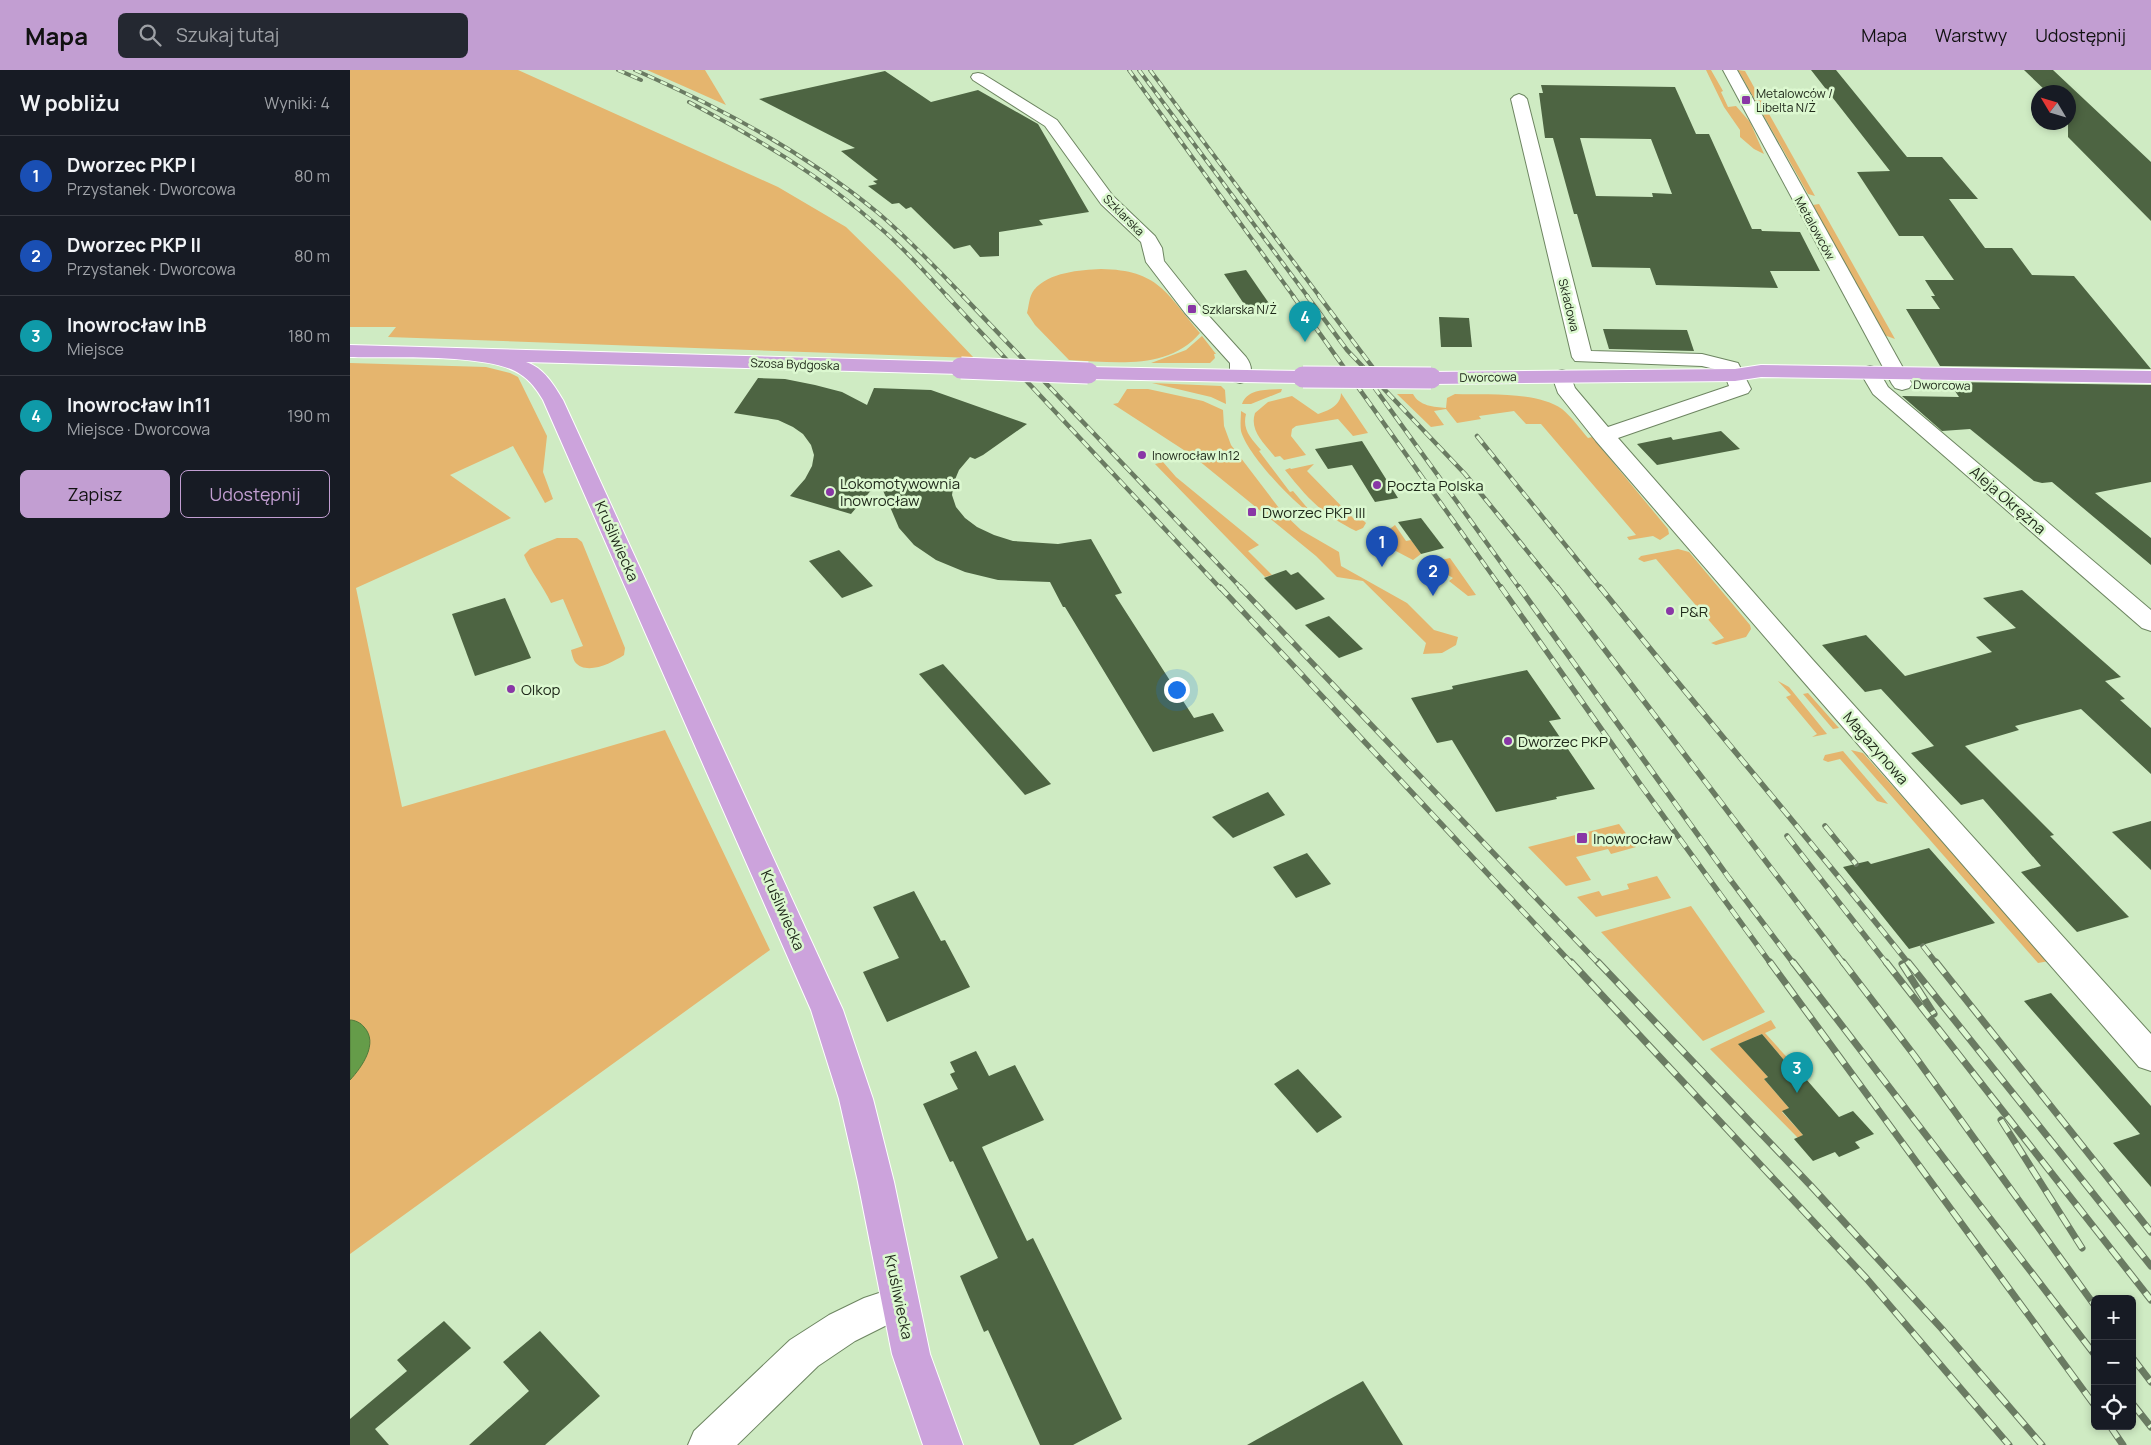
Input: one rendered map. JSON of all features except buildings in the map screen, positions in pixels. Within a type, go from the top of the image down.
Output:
[{"type":"main road","name":"Szosa Bydgoska","points":[[350,351],[1240,377]]},
{"type":"main road","name":"Kruśliwiecka","points":[[485,355],[527,368],[543,384],[560,386],[827,1010],[856,1099],[876,1182],[911,1354],[943,1445]]},
{"type":"main road","points":[[560,386],[586,358]]},
{"type":"main road","name":"Dworcowa","points":[[1240,377],[1431,378],[1735,375],[1763,382],[1873,378],[2151,377]]},
{"type":"main road","name":"Dworcowa","points":[[1898,378],[2151,388]]},
{"type":"street","name":"Metalowców","points":[[1730,70],[1898,378]]},
{"type":"street","name":"Szklarska","points":[[978,77],[1051,123],[1107,200],[1149,240],[1153,248],[1155,262],[1192,309],[1238,361],[1241,366],[1240,377]]},
{"type":"street","name":"Składowa","points":[[1519,100],[1582,357],[1702,360],[1731,367],[1735,375]]},
{"type":"street","points":[[1604,436],[1741,388],[1735,375]]},
{"type":"street","name":"Magazynowa","points":[[1562,376],[1565,388],[1604,436],[1816,681],[2151,1057]]},
{"type":"street","name":"Aleja Okrężna","points":[[1873,378],[1882,392],[2151,623]]},
{"type":"street","points":[[708,1445],[804,1352],[842,1328],[877,1310],[900,1304]]},
{"type":"shaded area","points":[[350,70],[518,70],[778,187],[846,227],[900,280],[974,358],[388,337],[396,327],[350,327]]},
{"type":"shaded area","points":[[647,70],[705,70],[726,105]]},
{"type":"shaded area","points":[[1706,70],[1711,70],[1723,91],[1721,92],[1728,107],[1736,106],[1750,122],[1764,154],[1754,149],[1740,137],[1740,130],[1724,107]]},
{"type":"shaded area","points":[[1738,70],[1745,71],[1815,196],[1808,194]]},
{"type":"shaded area","points":[[1819,204],[1895,339],[1884,335],[1813,205]]},
{"type":"shaded area","points":[[1121,270],[1136,274],[1160,286],[1200,333],[1187,345],[1172,354],[1156,359],[1139,362],[1069,360],[1035,325],[1027,313],[1031,295],[1040,284],[1056,276],[1075,271]]},
{"type":"shaded area","points":[[1202,336],[1216,354],[1214,354],[1215,358],[1210,363],[1151,363],[1186,350]]},
{"type":"shaded area","points":[[350,363],[486,367],[510,373],[518,377],[547,436],[543,472],[553,499],[545,503],[513,446],[450,475],[511,518],[356,588],[402,807],[665,730],[770,950],[350,1254]]},
{"type":"shaded area","points":[[1152,383],[1221,386],[1225,390],[1226,404],[1211,397]]},
{"type":"shaded area","points":[[1127,389],[1148,389],[1203,401],[1223,410],[1224,426],[1231,445],[1282,512],[1301,530],[1339,552],[1341,566],[1407,603],[1434,630],[1458,637],[1456,645],[1442,653],[1423,654],[1426,643],[1363,581],[1337,577],[1316,556],[1193,456],[1113,404],[1118,403]]},
{"type":"shaded area","points":[[1282,389],[1281,392],[1251,404],[1242,404],[1253,392]]},
{"type":"shaded area","points":[[1341,393],[1368,433],[1353,436],[1338,419],[1296,426],[1292,429],[1291,436],[1306,455],[1284,460],[1280,456],[1275,457],[1256,431],[1254,426],[1255,413],[1268,402],[1292,396],[1318,414],[1336,405]]},
{"type":"shaded area","points":[[1397,394],[1413,394],[1423,403],[1446,408],[1447,398],[1455,394],[1510,395],[1539,399],[1551,403],[1566,412],[1588,438],[1592,437],[1668,529],[1669,534],[1660,540],[1653,536],[1629,540],[1627,537],[1636,535],[1541,424],[1526,424],[1514,411],[1479,416],[1481,419],[1457,423],[1446,409],[1434,411],[1444,425],[1431,427]]},
{"type":"shaded area","points":[[1241,411],[1246,414],[1246,429],[1261,450],[1259,451],[1290,492],[1293,491],[1315,517],[1306,511],[1272,478],[1252,452],[1241,431]]},
{"type":"shaded area","points":[[1163,462],[1176,477],[1259,545],[1248,551],[1272,575],[1265,577],[1155,464]]},
{"type":"shaded area","points":[[1314,464],[1307,471],[1355,520],[1361,518],[1366,523],[1363,528],[1356,531],[1334,519],[1301,490],[1285,470]]},
{"type":"shaded area","points":[[1395,525],[1406,541],[1411,540],[1421,554],[1413,560],[1375,540]]},
{"type":"shaded area","points":[[557,538],[577,538],[582,542],[625,648],[624,655],[599,667],[586,668],[575,662],[571,650],[583,646],[563,599],[551,603],[524,555],[530,549]]},
{"type":"shaded area","points":[[1678,549],[1689,552],[1750,625],[1751,629],[1746,637],[1716,645],[1711,643],[1724,638],[1656,559],[1644,562],[1638,559],[1641,556]]},
{"type":"shaded area","points":[[1450,558],[1476,595],[1468,596],[1449,581],[1453,578],[1434,567],[1433,562]]},
{"type":"shaded area","points":[[1778,681],[1789,687],[1827,734],[1812,737],[1817,734],[1786,697],[1791,695]]},
{"type":"shaded area","points":[[1808,693],[1839,728],[1833,729],[1803,694]]},
{"type":"shaded area","points":[[1851,750],[1863,753],[2049,961],[2038,963]]},
{"type":"shaded area","points":[[1843,751],[1888,804],[1877,801],[1840,759],[1828,762],[1823,760],[1825,755]]},
{"type":"shaded area","points":[[1619,824],[1636,847],[1611,854],[1608,849],[1576,857],[1591,880],[1566,886],[1528,847]]},
{"type":"shaded area","points":[[1657,876],[1671,898],[1596,917],[1577,897],[1599,891],[1602,896],[1629,889],[1627,884]]},
{"type":"shaded area","points":[[1691,906],[1765,1012],[1703,1041],[1601,932]]},
{"type":"shaded area","points":[[350,1020],[356,1021],[363,1026],[370,1040],[364,1062],[350,1080]]},
{"type":"shaded area","points":[[1771,1020],[1776,1028],[1765,1033],[1793,1064],[1789,1066],[1762,1034],[1739,1044],[1768,1077],[1764,1079],[1789,1108],[1782,1112],[1803,1135],[1798,1138],[1710,1049]]},
{"type":"railway","points":[[618,70],[641,80]]},
{"type":"railway","points":[[635,70],[699,100],[761,133],[849,190],[877,212],[922,253],[964,297]]},
{"type":"railway","points":[[1129,70],[1294,297]]},
{"type":"railway","points":[[1139,70],[1308,297]]},
{"type":"railway","points":[[1150,70],[1320,297]]},
{"type":"railway","points":[[689,102],[764,144],[835,191],[897,243],[948,297]]},
{"type":"railway","points":[[947,296],[1221,589]]},
{"type":"railway","points":[[963,296],[1242,589]]},
{"type":"railway","points":[[1293,296],[1502,589]]},
{"type":"railway","points":[[1307,296],[1347,350],[1465,474],[1558,589]]},
{"type":"railway","points":[[1319,296],[1383,381]]},
{"type":"railway","points":[[1374,387],[1520,589]]},
{"type":"railway","points":[[1477,436],[1601,589]]},
{"type":"railway","points":[[1220,587],[1572,964]]},
{"type":"railway","points":[[1240,587],[1599,964]]},
{"type":"railway","points":[[1501,587],[1640,784],[1771,964]]},
{"type":"railway","points":[[1519,587],[1729,878],[1794,964]]},
{"type":"railway","points":[[1557,587],[1844,964]]},
{"type":"railway","points":[[1600,587],[1909,964]]},
{"type":"railway","points":[[1825,826],[1856,864]]},
{"type":"railway","points":[[1787,836],[1887,964]]},
{"type":"railway","points":[[1923,946],[1937,964]]},
{"type":"railway","points":[[1571,962],[1866,1278],[2009,1445]]},
{"type":"railway","points":[[1598,962],[1812,1187],[1942,1329],[2042,1445]]},
{"type":"railway","points":[[1770,962],[2091,1401]]},
{"type":"railway","points":[[1793,962],[2091,1350]]},
{"type":"railway","points":[[1843,962],[1914,1055],[2091,1300]]},
{"type":"railway","points":[[1886,962],[2151,1300]]},
{"type":"railway","points":[[1908,962],[2151,1266]]},
{"type":"railway","points":[[1936,962],[2151,1232]]},
{"type":"railway","points":[[1902,964],[1934,1014]]},
{"type":"railway","points":[[2001,1120],[2082,1248]]},
{"type":"railway","points":[[2136,1362],[2151,1382]]},
{"type":"railway","points":[[2136,1408],[2151,1427]]},
{"type":"railway","points":[[2113,1430],[2123,1445]]},
{"type":"place","name":"Metalowców / Libelta N/Ż","points":[[1746,100]]},
{"type":"place","name":"Szklarska N/Ż","points":[[1192,309]]},
{"type":"place","name":"Inowrocław In11","points":[[1305,342]]},
{"type":"place","name":"Inowrocław In12","points":[[1142,455]]},
{"type":"place","name":"Poczta Polska","points":[[1377,485]]},
{"type":"place","name":"Lokomotywownia Inowrocław","points":[[830,492]]},
{"type":"place","name":"Dworzec PKP III","points":[[1252,512]]},
{"type":"place","name":"Dworzec PKP I","points":[[1382,567]]},
{"type":"place","name":"Dworzec PKP II","points":[[1433,596]]},
{"type":"place","name":"P&R","points":[[1670,611]]},
{"type":"place","name":"Olkop","points":[[511,689]]},
{"type":"place","name":"Dworzec PKP","points":[[1508,741]]},
{"type":"place","name":"Inowrocław","points":[[1582,838]]},
{"type":"place","name":"Inowrocław InB","points":[[1797,1093]]}]
